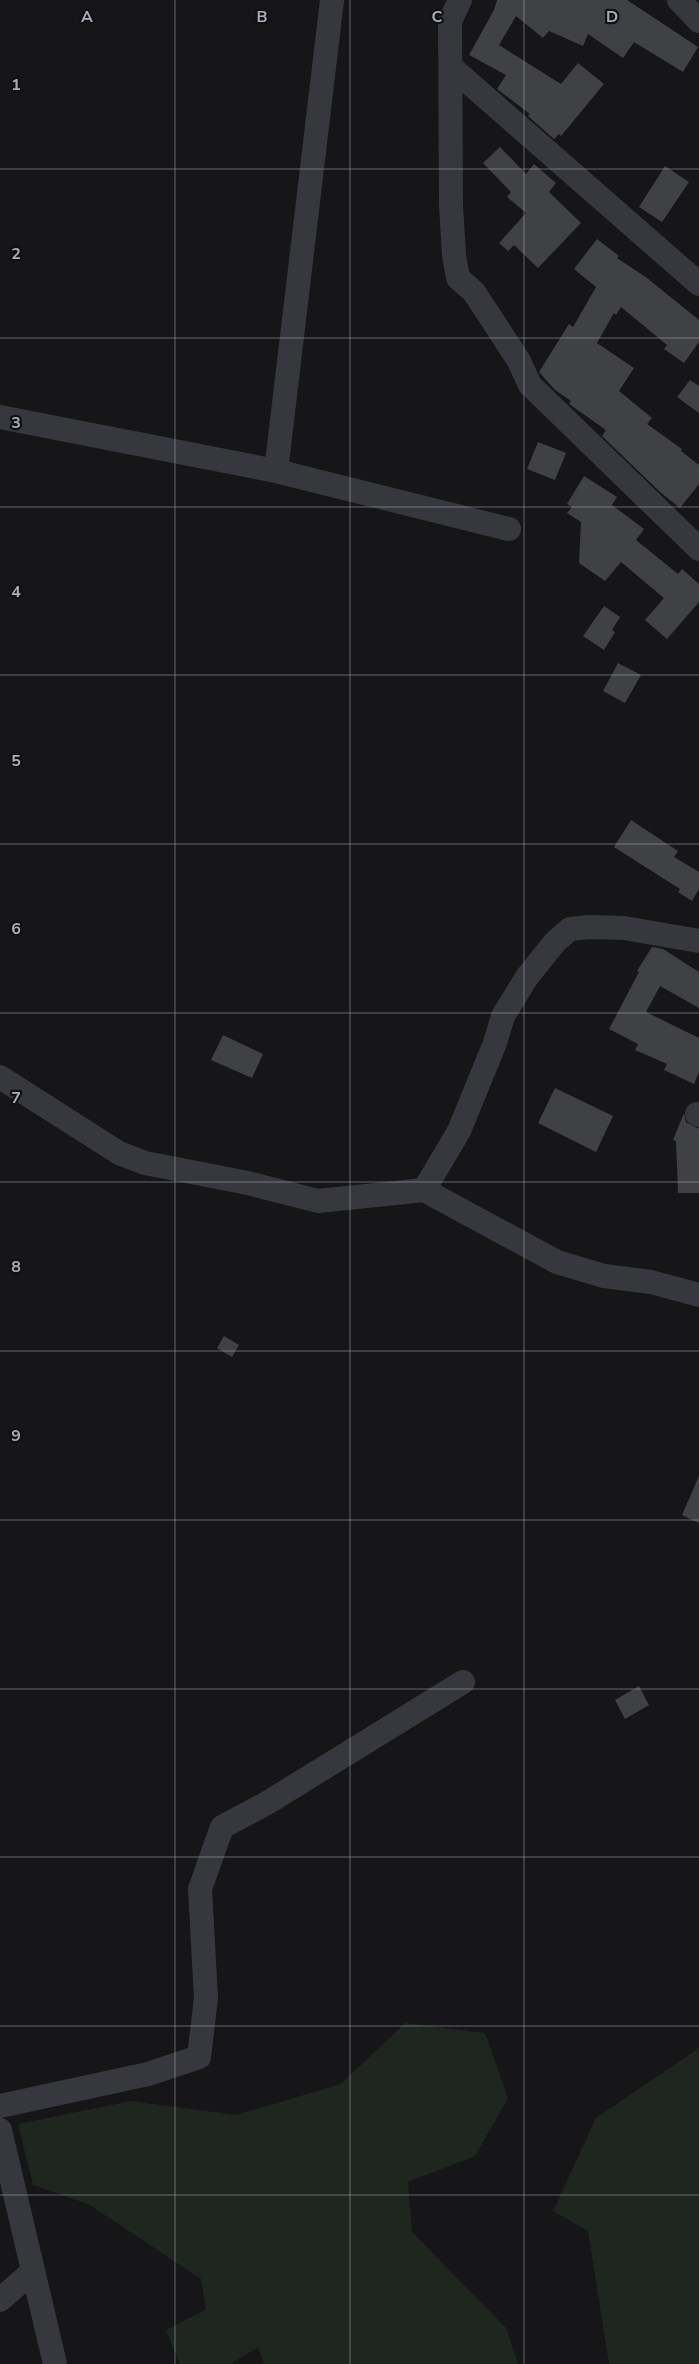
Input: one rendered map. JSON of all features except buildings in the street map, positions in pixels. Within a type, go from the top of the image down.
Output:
[{"type":"street","points":[[276,471],[332,0]]},
{"type":"street","points":[[460,0],[450,21],[452,67],[451,205],[454,255],[458,278],[474,292],[519,361],[530,384],[699,549]]},
{"type":"street","points":[[679,0],[699,21]]},
{"type":"street","points":[[452,67],[699,284]]},
{"type":"street","points":[[0,417],[276,471],[509,529]]},
{"type":"street","points":[[424,1190],[458,1131],[495,1042],[503,1016],[527,976],[555,942],[570,929],[589,927],[624,928],[699,941]]},
{"type":"street","points":[[0,1077],[119,1153],[145,1163],[248,1183],[318,1201],[424,1190],[557,1262],[604,1276],[651,1282],[699,1295]]},
{"type":"street","points":[[0,2106],[148,2074],[199,2057],[206,1998],[200,1890],[222,1827],[267,1803],[463,1682]]},
{"type":"street","points":[[0,2130],[55,2364]]},
{"type":"street","points":[[0,2300],[33,2271]]},
{"type":"shaded area","points":[[405,2023],[485,2033],[508,2098],[475,2156],[408,2182],[412,2232],[506,2328],[518,2364],[264,2364],[258,2347],[231,2364],[180,2364],[166,2330],[206,2309],[201,2279],[88,2204],[33,2185],[18,2124],[131,2101],[236,2115],[341,2084]]},
{"type":"shaded area","points":[[699,2048],[699,2364],[609,2364],[588,2231],[553,2211],[596,2118]]}]
